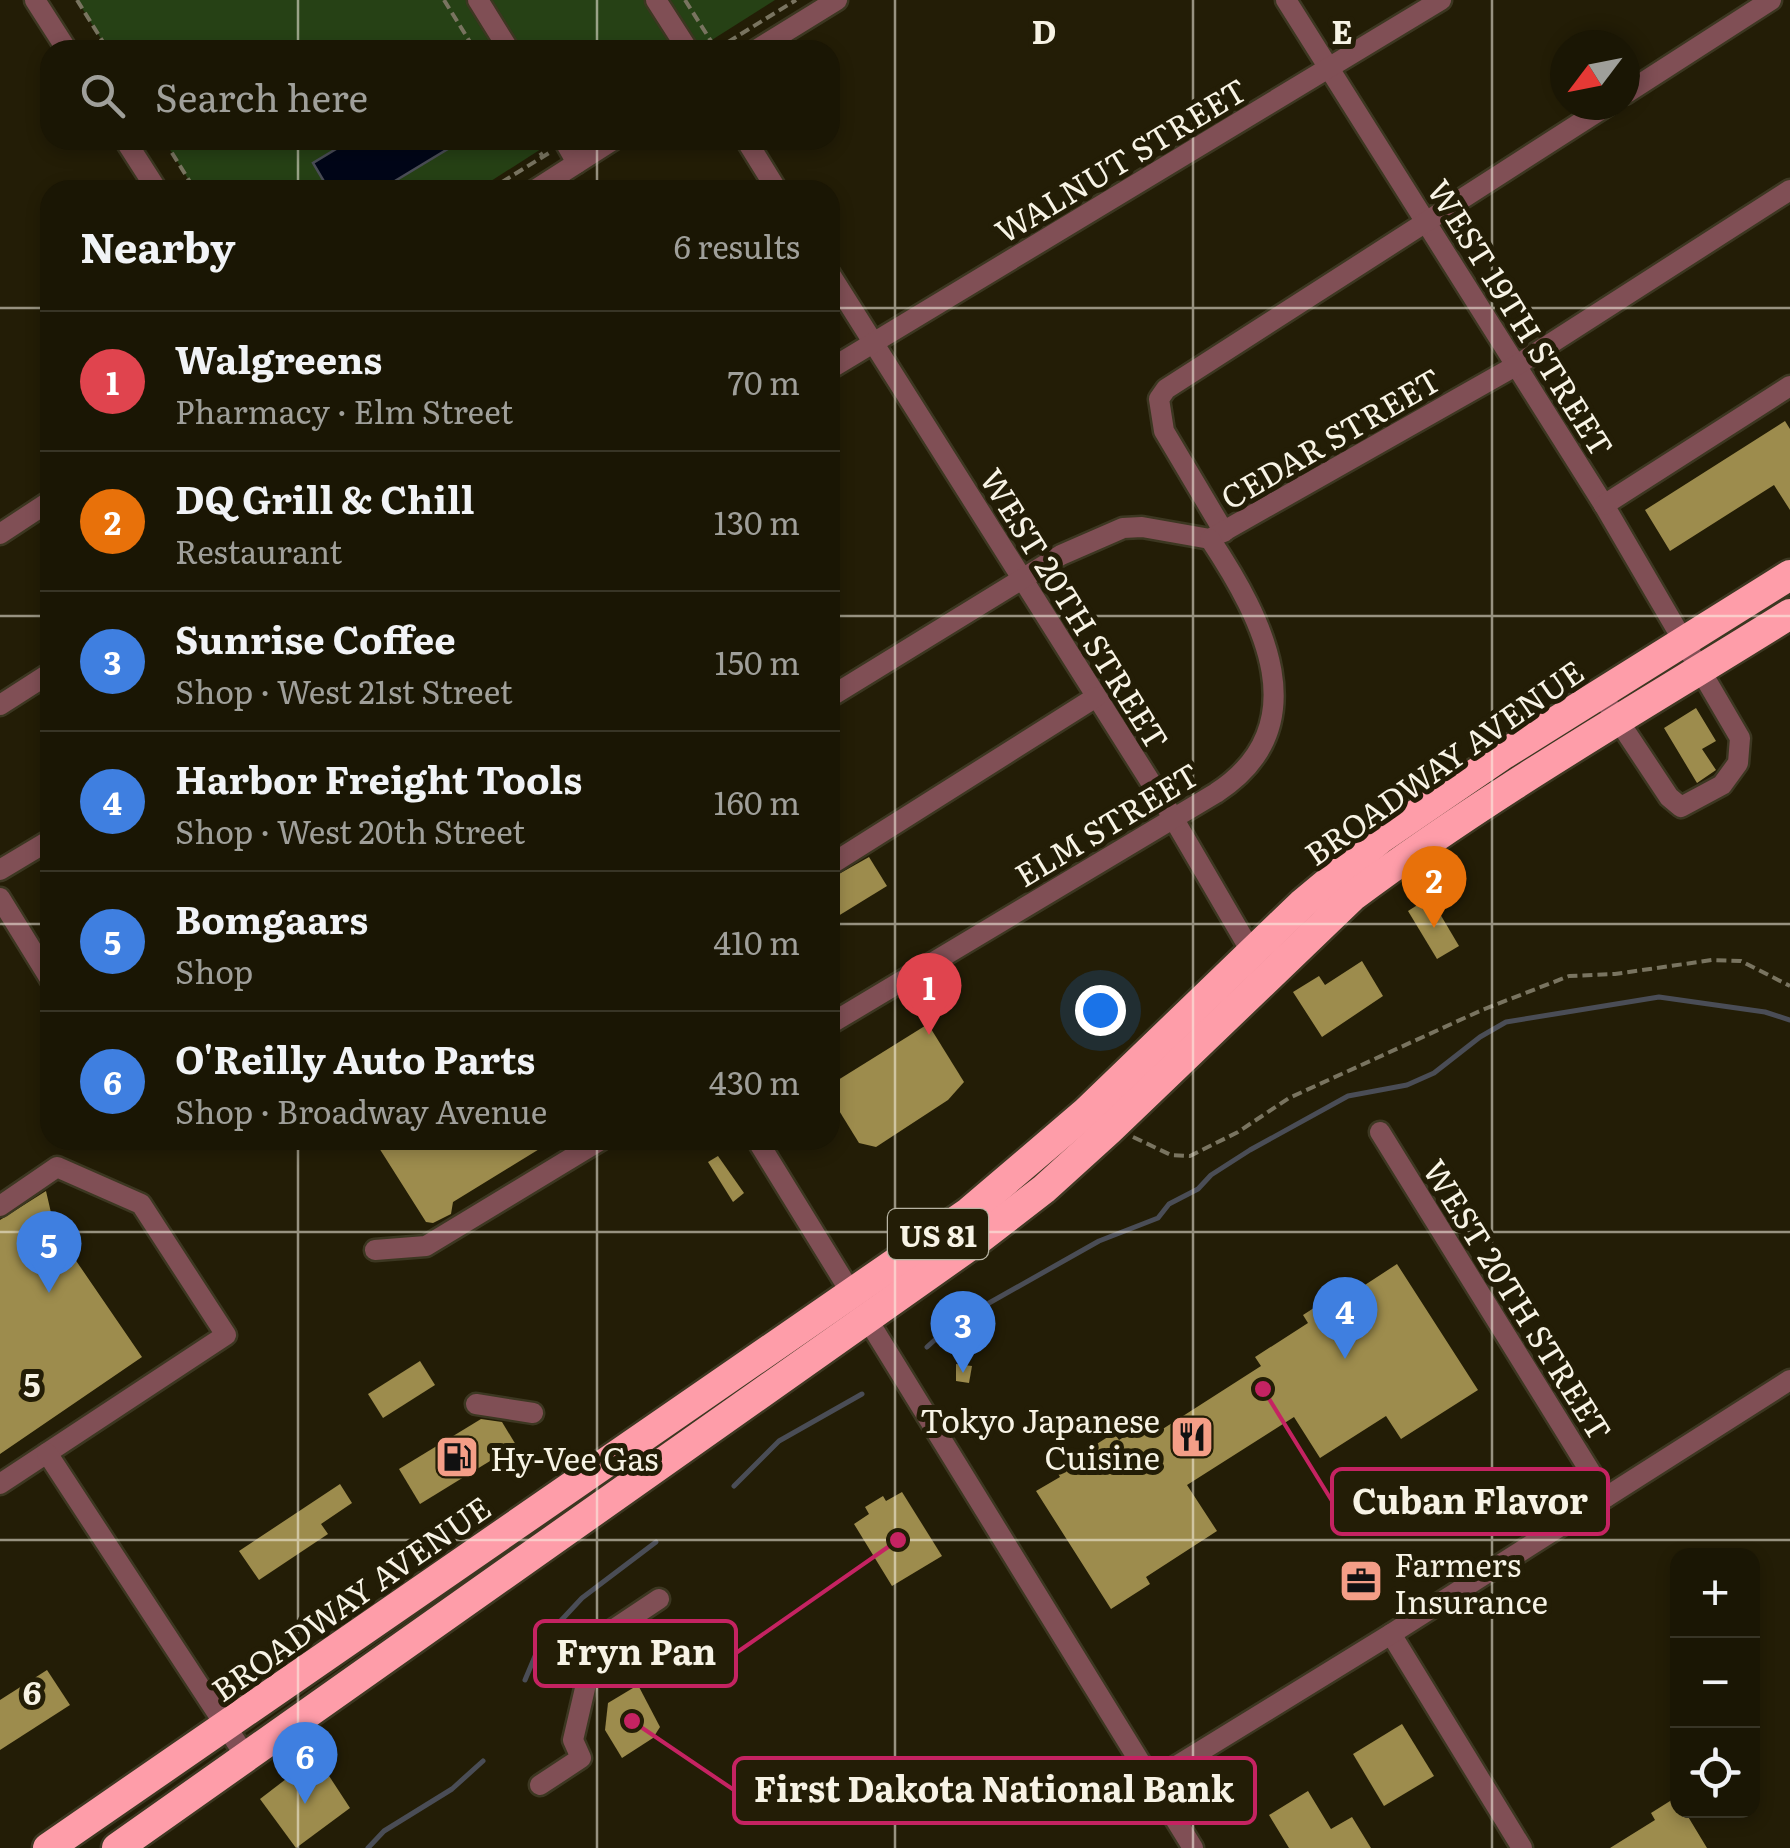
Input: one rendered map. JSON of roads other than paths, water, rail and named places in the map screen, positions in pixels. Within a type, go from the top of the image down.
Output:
[{"type":"highway","name":"BROADWAY AVENUE","points":[[48,1848],[225,1726],[860,1306],[1044,1189],[1108,1131],[1259,965],[1325,884],[1380,839],[1504,754],[1790,574]]},
{"type":"highway","name":"BROADWAY AVENUE","points":[[116,1848],[860,1306],[1259,965],[1402,859],[1790,614]]},
{"type":"street","points":[[35,0],[61,40]]},
{"type":"street","points":[[478,0],[503,40]]},
{"type":"street","points":[[656,0],[682,40]]},
{"type":"street","points":[[772,40],[838,0]]},
{"type":"street","name":"WEST 19TH STREET","points":[[1286,0],[1517,365],[1702,669],[1740,738],[1738,763],[1722,785],[1682,807],[1669,798],[1618,721]]},
{"type":"street","name":"WALNUT STREET","points":[[840,363],[1441,0]]},
{"type":"street","points":[[1640,84],[1770,0]]},
{"type":"street","points":[[1426,222],[1585,120]]},
{"type":"street","points":[[131,150],[151,180]]},
{"type":"street","points":[[570,150],[577,163]]},
{"type":"street","points":[[550,180],[597,150]]},
{"type":"street","points":[[752,150],[772,180]]},
{"type":"street","name":"CEDAR STREET","points":[[840,691],[1062,555],[1122,528],[1217,535],[1517,365],[1790,190]]},
{"type":"street","name":"ELM STREET","points":[[840,1018],[1236,779],[1257,756],[1272,719],[1271,671],[1262,632],[1164,431],[1159,399],[1166,390],[1426,222]]},
{"type":"street","name":"WEST 20TH STREET","points":[[840,290],[1172,816],[1259,965]]},
{"type":"street","points":[[1604,505],[1790,386]]},
{"type":"street","points":[[1,531],[40,508]]},
{"type":"street","points":[[0,705],[40,679]]},
{"type":"street","points":[[1600,693],[1618,721]]},
{"type":"street","points":[[840,859],[1096,696]]},
{"type":"street","points":[[0,870],[40,846]]},
{"type":"street","points":[[0,898],[40,963]]},
{"type":"street","name":"WEST 20TH STREET","points":[[1380,1132],[1606,1497]]},
{"type":"street","points":[[375,1250],[426,1246],[584,1150]]},
{"type":"street","points":[[764,1150],[1193,1848]]},
{"type":"street","points":[[0,1206],[57,1167],[141,1204],[226,1335],[0,1484]]},
{"type":"street","points":[[1152,1782],[1790,1380]]},
{"type":"street","points":[[476,1404],[533,1413]]},
{"type":"street","points":[[47,1454],[246,1757]]},
{"type":"street","points":[[540,1785],[582,1758],[573,1740],[596,1641],[659,1599]]},
{"type":"street","points":[[1392,1634],[1522,1848]]},
{"type":"water","points":[[334,150],[446,150],[397,180],[323,180],[313,163]]},
{"type":"waterway","points":[[927,1347],[961,1316],[1099,1241],[1158,1218],[1169,1204],[1198,1189],[1211,1175],[1250,1150],[1348,1096],[1407,1085],[1434,1073],[1506,1022],[1659,997],[1765,1012],[1790,1020]]},
{"type":"waterway","points":[[734,1486],[779,1441],[862,1394]]},
{"type":"waterway","points":[[525,1680],[541,1642],[582,1598],[656,1542]]},
{"type":"waterway","points":[[368,1848],[384,1831],[452,1789],[483,1761]]},
{"type":"place","name":"DQ Grill & Chill","points":[[1434,928]]},
{"type":"place","name":"Walgreens","points":[[929,1035]]},
{"type":"place","name":"Bomgaars","points":[[49,1293]]},
{"type":"place","name":"Harbor Freight Tools","points":[[1345,1359]]},
{"type":"place","name":"Sunrise Coffee","points":[[963,1373]]},
{"type":"place","name":"Cuban Flavor","points":[[1263,1389]]},
{"type":"place","name":"Tokyo Japanese Cuisine","points":[[1192,1437]]},
{"type":"place","name":"Hy-Vee Gas","points":[[457,1457]]},
{"type":"place","name":"Fryn Pan","points":[[898,1540]]},
{"type":"place","name":"Farmers Insurance","points":[[1361,1581]]},
{"type":"place","name":"First Dakota National Bank","points":[[632,1721]]},
{"type":"place","name":"O'Reilly Auto Parts","points":[[305,1804]]}]
